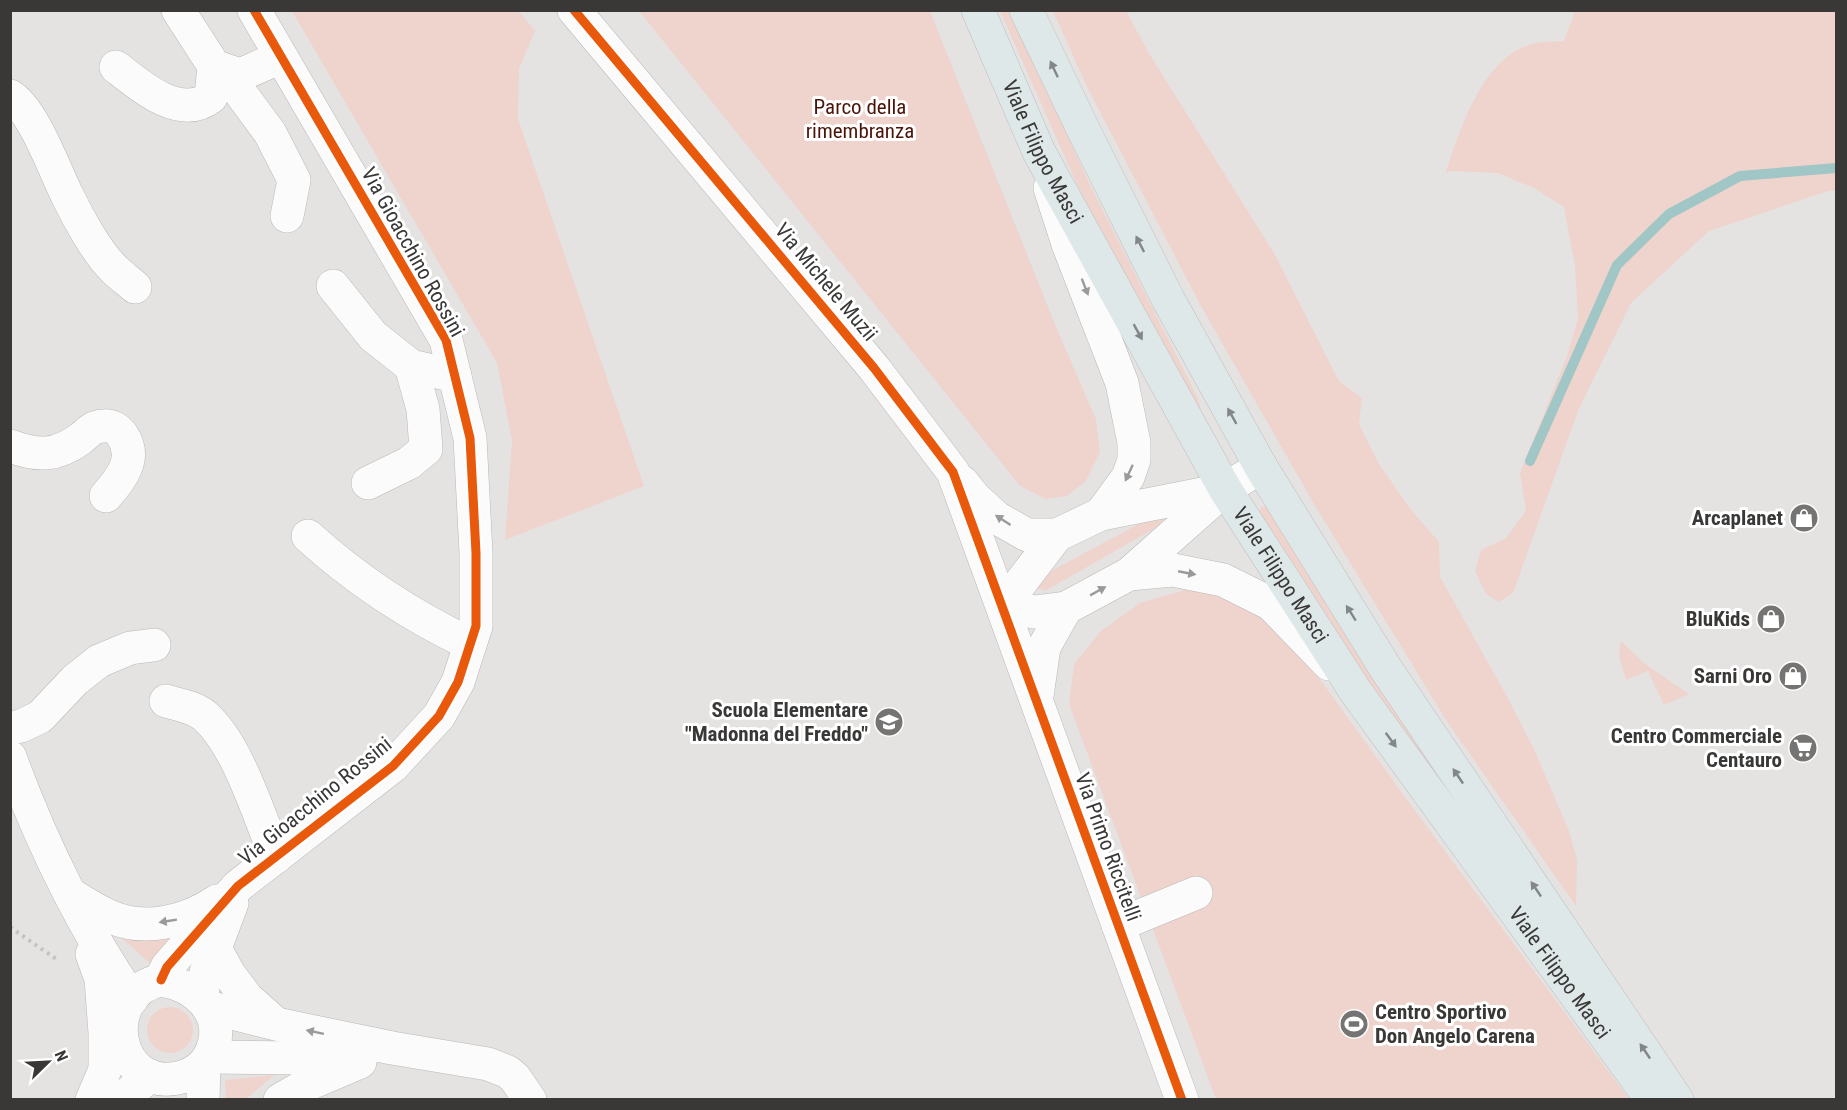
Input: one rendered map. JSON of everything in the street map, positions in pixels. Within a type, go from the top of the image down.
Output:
[{"type":"main road","name":"Viale Filippo Masci","points":[[978,10],[1039,152],[1225,489],[1356,693],[1652,1100]]},
{"type":"main road","name":"Viale Filippo Masci","points":[[1026,10],[1168,299],[1261,467],[1386,669],[1677,1100]]},
{"type":"street","points":[[178,10],[214,66],[236,87],[270,133],[294,180],[287,216]]},
{"type":"street","name":"Via Gioacchino Rossini","points":[[92,1100],[121,1033],[126,1006],[136,988],[167,967],[238,886],[393,766],[440,716],[458,682],[476,626],[476,553],[470,438],[446,340],[254,10]]},
{"type":"street","name":"Via Michele Muzii","points":[[574,10],[874,368],[953,472],[1003,606]]},
{"type":"street","points":[[214,66],[240,75],[281,57]]},
{"type":"street","points":[[116,67],[142,88],[182,105],[203,104],[211,97],[214,66]]},
{"type":"street","points":[[10,96],[20,102],[46,150],[67,197],[89,235],[112,268],[135,286]]},
{"type":"street","points":[[1039,152],[1068,244],[1122,383],[1134,443],[1134,460],[1128,477],[1101,514]]},
{"type":"street","points":[[333,286],[373,336],[411,366],[455,376]]},
{"type":"street","points":[[368,483],[409,464],[426,449],[423,409],[411,366]]},
{"type":"street","points":[[10,446],[31,453],[56,453],[80,439],[91,428],[106,425],[118,430],[126,441],[129,460],[123,476],[106,496]]},
{"type":"street","points":[[1057,535],[1003,606],[1034,612],[1066,608],[1129,574],[1225,489],[1261,467]]},
{"type":"street","points":[[953,472],[975,498],[997,518],[1027,535],[1057,535],[1101,514],[1225,489]]},
{"type":"street","points":[[308,536],[336,561],[429,624],[470,644]]},
{"type":"street","points":[[1129,574],[1173,570],[1223,580],[1271,604],[1356,693]]},
{"type":"street","name":"Via Primo Riccitelli","points":[[1003,606],[1182,1100]]},
{"type":"street","points":[[1036,700],[1044,647],[1066,608]]},
{"type":"street","points":[[10,728],[21,726],[40,717],[75,680],[99,661],[130,648],[154,645]]},
{"type":"street","points":[[166,701],[188,707],[203,715],[223,736],[249,789],[276,857]]},
{"type":"street","points":[[10,757],[27,803],[69,894],[101,979],[136,988],[178,982],[192,990],[205,1003],[215,1029],[215,1040],[206,1061],[203,1100]]},
{"type":"street","points":[[69,894],[122,921],[150,924],[181,919],[201,912],[238,886]]},
{"type":"street","name":"Via Gioacchino Rossini","points":[[205,1003],[206,972],[238,886]]},
{"type":"street","points":[[1118,925],[1196,893]]},
{"type":"street","points":[[69,894],[123,950],[136,988],[105,1070]]},
{"type":"street","points":[[215,948],[229,974],[247,998],[276,1024]]},
{"type":"street","points":[[205,1003],[276,1024],[393,1048],[498,1066],[515,1078],[530,1100]]},
{"type":"street","points":[[121,1033],[123,1047],[128,1058],[139,1070],[161,1085]]},
{"type":"street","points":[[120,1100],[187,1076],[206,1061],[301,1059],[393,1048]]},
{"type":"street","points":[[280,1100],[306,1085],[393,1048]]},
{"type":"path","points":[[10,927],[136,988]]},
{"type":"green space","points":[[292,11],[519,11],[535,31],[519,69],[518,119],[644,486],[505,540],[512,441],[497,363]]},
{"type":"green space","name":"Parco della rimembranza","points":[[639,11],[930,11],[1056,327],[1096,419],[1100,452],[1086,481],[1067,496],[1046,499],[1020,486]]},
{"type":"green space","points":[[1000,11],[1012,11],[1090,185],[1198,398],[1203,420],[1088,209]]},
{"type":"green space","points":[[1053,11],[1126,11],[1150,55],[1274,253],[1339,381],[1362,398],[1359,424],[1379,464],[1412,511],[1439,542],[1440,577],[1534,749],[1569,831],[1577,860],[1576,906],[1448,723],[1314,504],[1201,306],[1087,87]]},
{"type":"green space","points":[[1575,11],[1836,11],[1836,191],[1828,191],[1709,231],[1631,303],[1578,411],[1513,593],[1499,602],[1486,594],[1475,571],[1481,550],[1506,538],[1526,511],[1520,473],[1567,356],[1578,318],[1575,267],[1564,207],[1534,188],[1498,173],[1450,171],[1446,173],[1466,116],[1487,79],[1500,63],[1515,51],[1536,43],[1564,41]]},
{"type":"green space","points":[[1262,506],[1267,508],[1549,941],[1371,689],[1259,511]]},
{"type":"green space","points":[[1162,514],[1167,517],[1157,527],[1045,591],[1036,588],[1038,578]]},
{"type":"green space","points":[[1185,590],[1237,595],[1275,617],[1413,808],[1629,1099],[1216,1099],[1069,704],[1074,664],[1101,631],[1140,603]]},
{"type":"green space","points":[[1621,641],[1645,664],[1689,694],[1664,705],[1648,671],[1626,680],[1619,656]]},
{"type":"green space","points":[[116,933],[147,940],[175,939],[153,966]]},
{"type":"green space","points":[[170,1007],[186,1014],[193,1030],[186,1046],[170,1053],[154,1046],[147,1030],[154,1014]]},
{"type":"green space","points":[[274,1075],[246,1099],[226,1099],[225,1080]]},
{"type":"waterway","points":[[1530,461],[1617,265],[1669,214],[1740,176],[1836,168]]},
{"type":"cycle path","points":[[161,980],[167,967],[238,886],[393,766],[439,716],[458,682],[476,626],[476,553],[470,438],[446,340],[254,10]]},
{"type":"cycle path","points":[[574,10],[874,368],[953,472],[1182,1100]]},
{"type":"place","name":"Arcaplanet","points":[[1804,518]]},
{"type":"place","name":"BluKids","points":[[1771,619]]},
{"type":"place","name":"Sarni Oro","points":[[1793,676]]},
{"type":"place","name":"Scuola Elementare \"Madonna del Freddo\"","points":[[889,722]]},
{"type":"place","name":"Centro Commerciale Centauro","points":[[1803,748]]},
{"type":"place","name":"Centro Sportivo Don Angelo Carena","points":[[1354,1024]]}]
